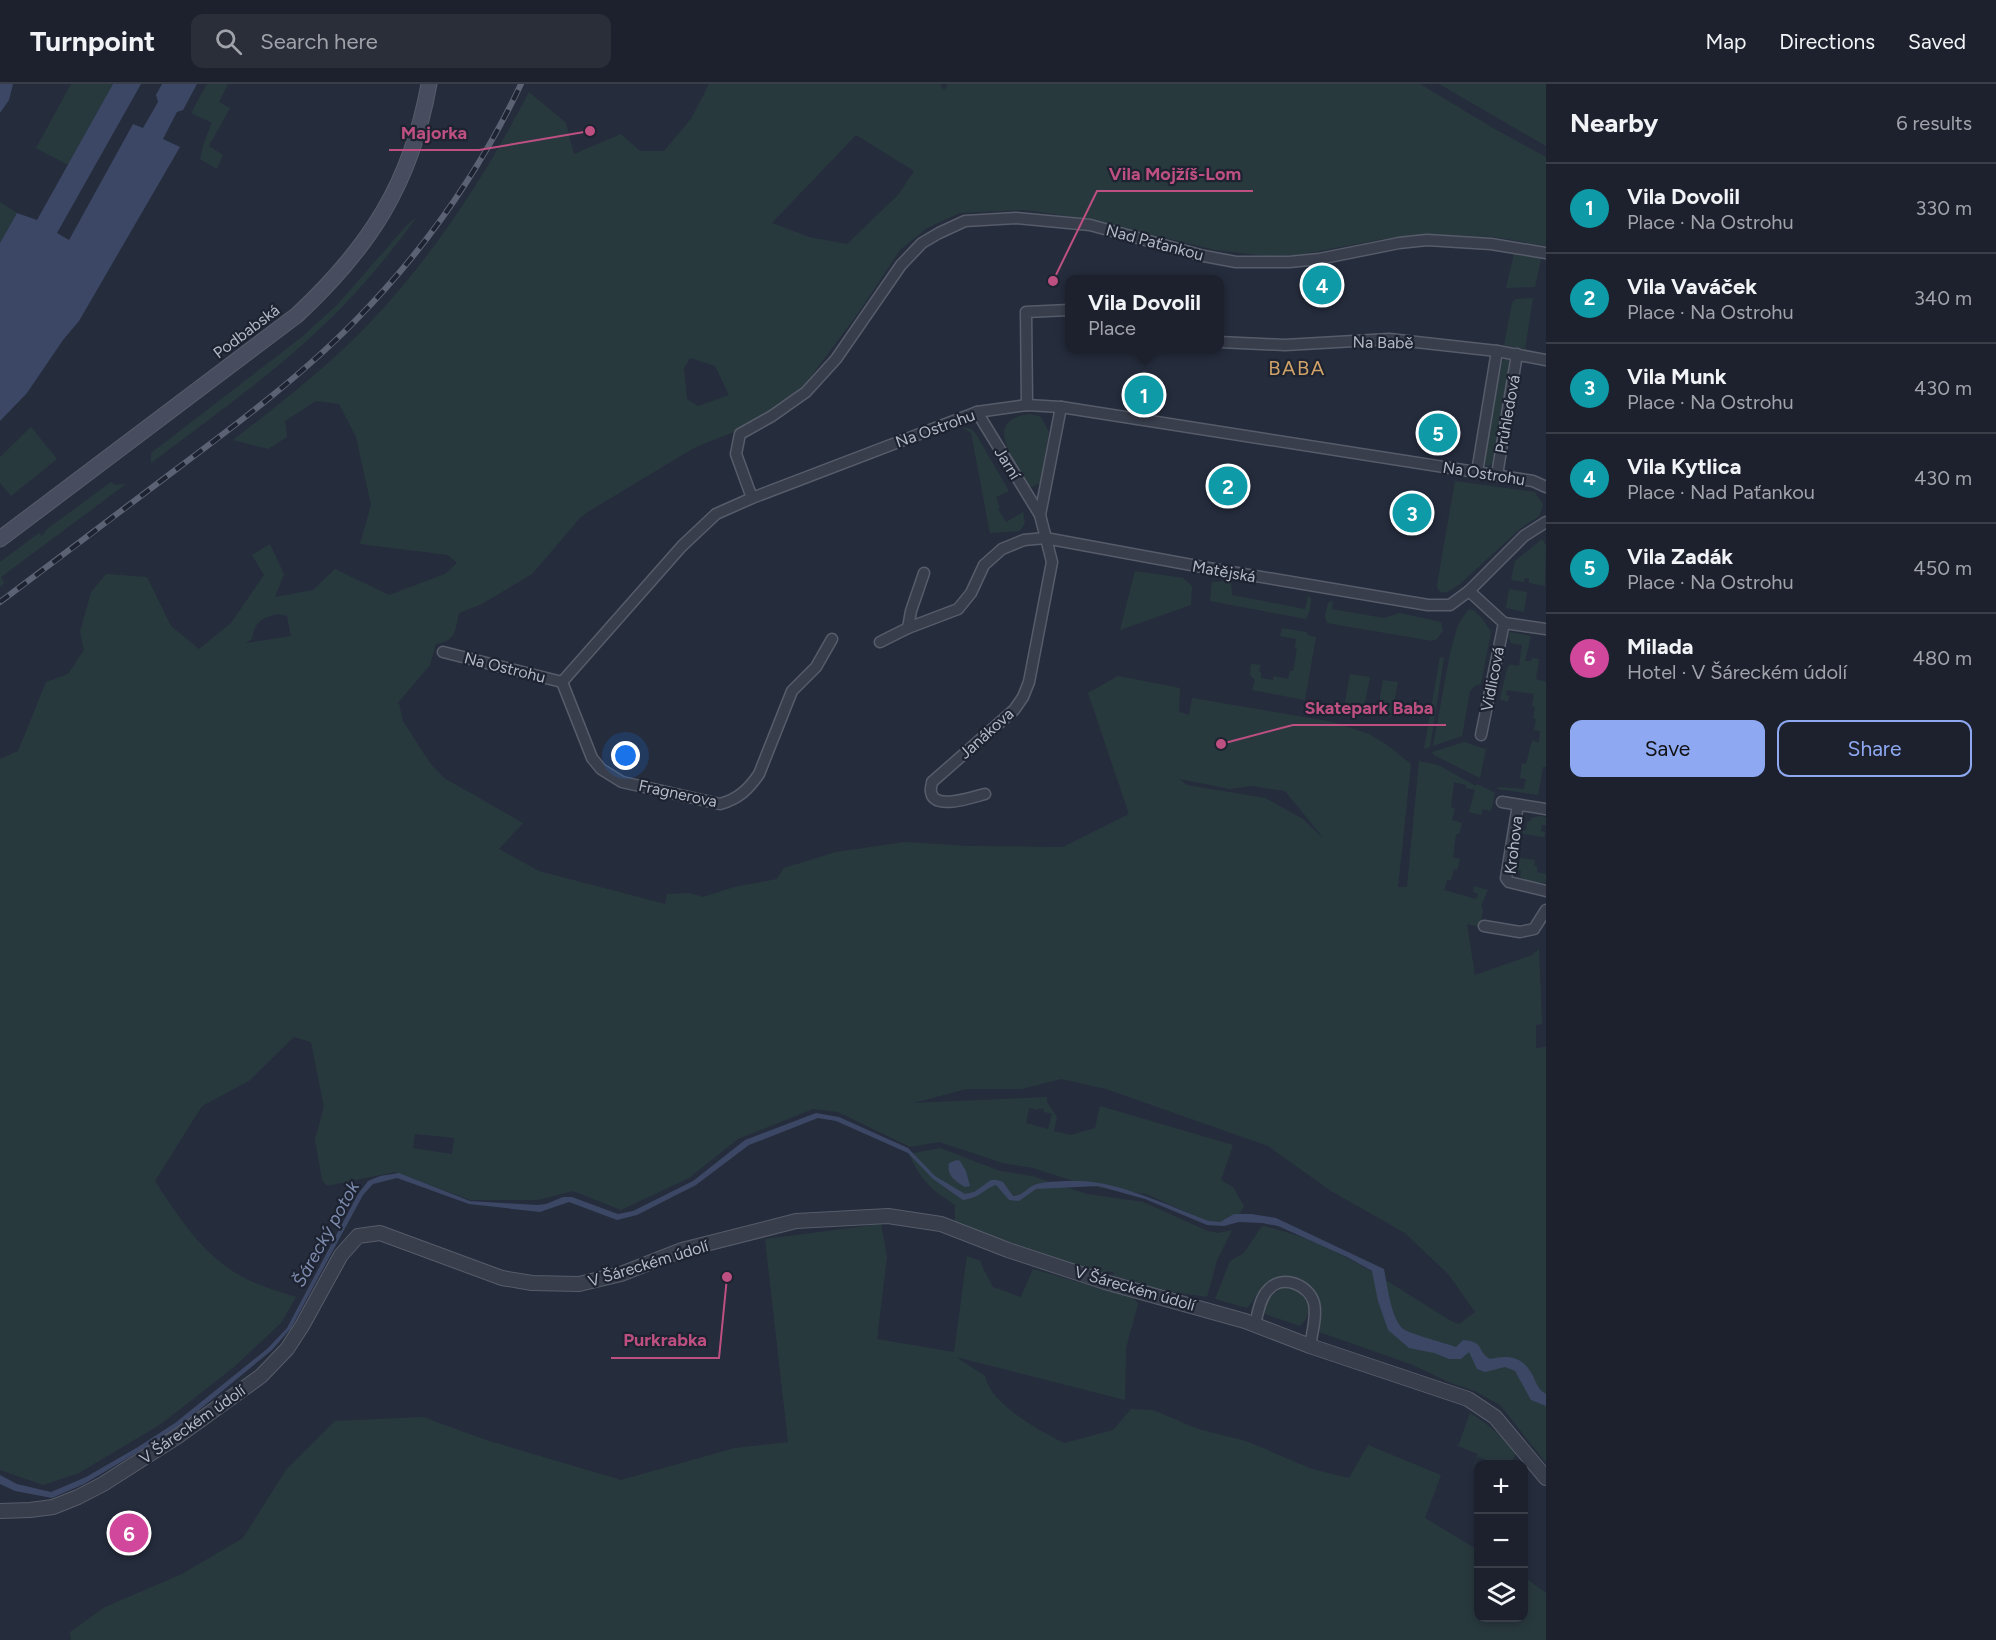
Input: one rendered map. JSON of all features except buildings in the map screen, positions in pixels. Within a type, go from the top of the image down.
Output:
[{"type":"main road","name":"Podbabská","points":[[0,539],[297,315],[329,285],[364,242],[397,187],[418,136],[429,84]]},
{"type":"street","name":"Nad Paťankou","points":[[752,498],[736,454],[740,434],[772,416],[806,392],[836,359],[902,265],[922,243],[965,221],[1016,218],[1090,225],[1204,256],[1236,262],[1289,262],[1319,259],[1399,243],[1427,240],[1491,244],[1546,253]]},
{"type":"street","points":[[1027,405],[1026,312],[1065,310]]},
{"type":"street","name":"Na Babě","points":[[1224,342],[1285,345],[1389,339],[1497,351],[1546,360]]},
{"type":"street","name":"Průhledová","points":[[1477,472],[1497,351]]},
{"type":"street","name":"Průhledová","points":[[1497,475],[1517,354]]},
{"type":"street","name":"Na Ostrohu","points":[[443,652],[562,682],[682,546],[716,514],[977,412],[1027,405],[1061,407],[1497,475],[1533,481],[1546,487]]},
{"type":"street","name":"Jarní","points":[[1040,515],[1061,407]]},
{"type":"street","name":"Jarní","points":[[977,412],[1040,515],[1045,537]]},
{"type":"street","name":"Matějská","points":[[880,642],[908,628],[958,609],[971,593],[984,565],[1002,549],[1024,540],[1045,537],[1208,568],[1428,605],[1450,605],[1469,591],[1524,536],[1546,522]]},
{"type":"street","name":"Janákova","points":[[985,794],[940,802],[931,792],[932,782],[1014,710],[1023,697],[1029,682],[1052,562],[1045,537]]},
{"type":"street","points":[[908,628],[911,611],[924,573]]},
{"type":"street","name":"Vidlicová","points":[[1469,591],[1504,623],[1546,629]]},
{"type":"street","name":"Vidlicová","points":[[1481,735],[1504,623]]},
{"type":"street","name":"Fragnerova","points":[[562,682],[592,758],[601,769],[622,782],[720,804],[741,795],[759,774],[792,691],[816,667],[832,639]]},
{"type":"street","name":"Krohova","points":[[1502,802],[1546,809]]},
{"type":"street","name":"Krohova","points":[[1518,805],[1506,878],[1509,882],[1546,891]]},
{"type":"street","points":[[1484,926],[1520,932],[1533,929],[1546,910]]},
{"type":"street","name":"V Šáreckém údolí","points":[[0,1510],[53,1507],[103,1484],[178,1436],[261,1376],[287,1349],[341,1255],[358,1236],[380,1233],[502,1278],[532,1283],[579,1284],[621,1274],[682,1250],[796,1221],[888,1216],[940,1224],[1008,1250],[1105,1282],[1205,1308],[1255,1324],[1310,1346],[1468,1399],[1495,1417],[1546,1478]]},
{"type":"street","points":[[1255,1324],[1262,1299],[1269,1288],[1285,1281],[1299,1285],[1309,1294],[1314,1304],[1314,1323],[1310,1346]]},
{"type":"shaded area","points":[[71,84],[113,84],[68,165],[36,148]]},
{"type":"shaded area","points":[[207,84],[228,84],[219,102],[230,108],[209,146],[223,155],[217,169],[200,159],[212,123],[191,113]]},
{"type":"shaded area","points":[[709,84],[940,84],[944,90],[948,84],[1420,84],[1546,157],[1546,246],[1494,237],[1426,234],[1384,239],[1298,255],[1266,256],[1215,250],[1092,220],[1022,210],[960,213],[927,228],[900,250],[859,312],[801,390],[753,424],[694,448],[586,513],[532,574],[482,604],[459,613],[454,634],[443,643],[436,644],[430,665],[397,704],[399,703],[403,721],[430,763],[444,778],[523,823],[499,849],[539,871],[665,904],[667,894],[690,893],[703,897],[734,887],[777,879],[784,868],[836,852],[905,842],[969,846],[1063,847],[1129,814],[1088,693],[1118,676],[1180,688],[1179,712],[1189,715],[1192,698],[1333,722],[1369,734],[1387,745],[1411,764],[1398,887],[1407,887],[1419,761],[1438,765],[1476,786],[1477,784],[1495,793],[1491,811],[1483,809],[1481,815],[1469,812],[1475,790],[1454,782],[1451,807],[1455,809],[1452,820],[1462,823],[1459,834],[1456,834],[1453,857],[1460,859],[1457,870],[1454,869],[1451,880],[1447,880],[1444,890],[1476,899],[1478,894],[1473,892],[1474,886],[1488,890],[1481,906],[1483,910],[1480,927],[1467,924],[1475,975],[1532,955],[1539,949],[1542,1024],[1536,1025],[1536,1048],[1546,1047],[1546,1463],[1500,1405],[1475,1391],[1451,1383],[1410,1364],[1319,1332],[1316,1297],[1307,1284],[1300,1280],[1283,1277],[1272,1280],[1261,1289],[1247,1308],[1215,1299],[1230,1261],[1244,1253],[1262,1226],[1314,1242],[1338,1253],[1385,1279],[1453,1322],[1459,1324],[1475,1312],[1449,1275],[1405,1233],[1331,1191],[1268,1146],[1106,1089],[1061,1079],[1022,1089],[966,1089],[914,1103],[1047,1097],[1047,1102],[1057,1117],[1054,1131],[1071,1135],[1095,1128],[1100,1106],[1233,1145],[1221,1180],[1233,1187],[1244,1206],[1238,1217],[1213,1224],[1146,1194],[1089,1186],[1033,1168],[1003,1163],[939,1142],[910,1147],[838,1112],[813,1109],[738,1139],[689,1178],[621,1210],[573,1191],[538,1200],[470,1200],[395,1172],[327,1186],[322,1180],[315,1139],[324,1107],[311,1042],[294,1037],[249,1081],[202,1106],[155,1181],[191,1233],[225,1266],[246,1279],[296,1297],[281,1323],[234,1367],[161,1424],[79,1473],[43,1485],[0,1470],[0,759],[18,751],[46,682],[68,674],[84,650],[80,632],[91,592],[106,574],[147,577],[171,626],[199,649],[231,623],[264,575],[252,555],[270,544],[284,574],[275,597],[313,590],[335,569],[389,595],[445,574],[457,563],[448,555],[360,544],[371,505],[356,437],[339,404],[316,401],[285,421],[287,437],[268,449],[233,440],[334,358],[390,301],[456,216],[529,92],[566,123],[574,154],[621,134],[640,151],[664,151],[691,119]],"holes":[[[856,135],[914,171],[899,194],[847,244],[809,237],[772,223]],[[690,358],[715,366],[729,395],[698,406],[687,399],[684,368]],[[278,614],[287,616],[291,636],[246,643],[252,639],[257,624],[267,617]],[[1180,779],[1230,789],[1251,786],[1285,791],[1324,839],[1303,819],[1265,798],[1187,785]],[[1029,1108],[1044,1109],[1044,1112],[1052,1114],[1048,1129],[1026,1123]],[[415,1134],[454,1138],[452,1154],[413,1148]]]},
{"type":"shaded area","points":[[1439,84],[1546,84],[1546,146]]},
{"type":"shaded area","points":[[0,202],[17,213],[0,243]]},
{"type":"shaded area","points":[[417,217],[372,274],[321,328],[250,388],[151,463],[151,453],[303,336],[338,304],[406,226]]},
{"type":"shaded area","points":[[1514,254],[1541,259],[1535,287],[1506,288]]},
{"type":"shaded area","points":[[1533,298],[1525,349],[1504,345],[1512,303],[1516,299]]},
{"type":"shaded area","points":[[1504,359],[1508,359],[1511,364],[1493,464],[1488,466],[1485,465],[1484,460]]},
{"type":"shaded area","points":[[1030,414],[1041,417],[1049,432],[1040,483],[1032,487],[1022,478],[1011,456],[1004,432],[1010,420]]},
{"type":"shaded area","points":[[31,427],[57,459],[11,496],[0,483],[0,457]]},
{"type":"shaded area","points":[[961,427],[971,429],[976,434],[1009,491],[996,497],[1000,508],[998,509],[1006,522],[1023,512],[1025,523],[1020,531],[990,533],[971,433]]},
{"type":"shaded area","points":[[1455,481],[1535,492],[1543,505],[1539,516],[1521,528],[1460,584],[1442,593],[1438,590],[1437,585]]},
{"type":"shaded area","points":[[111,482],[115,485],[126,484],[1,577],[4,583],[0,587],[0,562],[39,533],[42,536],[47,529]]},
{"type":"shaded area","points":[[1542,539],[1546,545],[1545,586],[1529,583],[1529,578],[1525,578],[1524,582],[1511,580],[1515,561]]},
{"type":"shaded area","points":[[1135,571],[1183,578],[1192,586],[1191,605],[1120,630]]},
{"type":"shaded area","points":[[1231,581],[1232,595],[1305,609],[1308,596],[1311,598],[1310,610],[1306,619],[1210,601],[1212,582]]},
{"type":"shaded area","points":[[1509,589],[1527,592],[1524,612],[1506,608]]},
{"type":"shaded area","points":[[1333,600],[1332,609],[1384,618],[1400,613],[1441,622],[1443,631],[1437,639],[1432,641],[1327,623],[1325,616],[1328,603]]},
{"type":"shaded area","points":[[1468,610],[1473,610],[1482,618],[1491,632],[1481,684],[1470,691],[1462,736],[1433,746],[1450,653],[1458,625]]},
{"type":"shaded area","points":[[1282,628],[1307,632],[1307,635],[1316,637],[1305,700],[1252,690],[1255,680],[1250,675],[1251,664],[1261,665],[1259,672],[1261,672],[1261,678],[1273,680],[1274,676],[1288,679],[1290,671],[1293,671],[1297,649],[1295,648],[1296,639],[1280,636]]},
{"type":"shaded area","points":[[1510,632],[1531,636],[1525,661],[1531,661],[1532,658],[1539,659],[1536,679],[1546,682],[1546,767],[1543,767],[1538,795],[1497,789],[1498,787],[1524,789],[1526,779],[1520,778],[1522,763],[1526,764],[1532,741],[1539,742],[1540,731],[1534,730],[1535,707],[1532,706],[1534,694],[1507,690],[1508,702],[1500,699],[1509,665],[1519,666],[1522,645],[1511,643],[1508,636]]},
{"type":"shaded area","points":[[1440,657],[1444,658],[1430,747],[1424,749]]},
{"type":"shaded area","points":[[1350,674],[1370,677],[1363,712],[1344,708]]},
{"type":"shaded area","points":[[1383,680],[1398,682],[1391,717],[1377,715]]},
{"type":"shaded area","points":[[1464,742],[1486,749],[1480,778],[1432,752]]},
{"type":"shaded area","points":[[1546,817],[1546,825],[1542,825],[1541,831],[1545,832],[1544,837],[1523,834],[1527,821],[1530,822],[1531,818]]},
{"type":"shaded area","points":[[1520,858],[1535,860],[1534,866],[1537,866],[1537,872],[1546,874],[1546,883],[1528,881],[1520,877],[1521,871],[1518,870]]},
{"type":"shaded area","points":[[940,1148],[1000,1171],[1032,1176],[1087,1194],[1143,1202],[1208,1231],[1218,1233],[1232,1230],[1217,1260],[1207,1297],[1138,1287],[1139,1283],[1113,1276],[1114,1272],[1107,1271],[1106,1274],[1094,1271],[955,1223],[955,1205],[927,1184],[909,1154]]},
{"type":"shaded area","points":[[881,1224],[887,1257],[877,1339],[954,1352],[967,1256],[981,1261],[993,1287],[1021,1297],[1033,1269],[1134,1298],[1138,1304],[1126,1348],[1125,1400],[956,1357],[985,1376],[996,1397],[1017,1416],[1064,1443],[1113,1430],[1131,1409],[1153,1410],[1198,1429],[1246,1441],[1312,1469],[1349,1478],[1368,1445],[1441,1475],[1425,1518],[1474,1548],[1474,1622],[1528,1622],[1528,1580],[1546,1593],[1546,1640],[71,1640],[70,1632],[105,1607],[182,1574],[243,1538],[286,1470],[335,1421],[423,1417],[486,1440],[621,1480],[735,1448],[788,1442],[765,1239]]},
{"type":"shaded area","points":[[1282,1288],[1298,1291],[1308,1300],[1309,1312],[1300,1326],[1264,1312],[1270,1298]]},
{"type":"shaded area","points":[[1470,1413],[1494,1431],[1516,1453],[1512,1460],[1486,1460],[1478,1457],[1476,1460],[1478,1454],[1458,1446]]},
{"type":"water","points":[[0,84],[13,84],[9,100],[0,113]]},
{"type":"water","points":[[113,84],[141,84],[57,233],[69,240],[133,124],[143,128],[158,102],[156,95],[162,84],[197,84],[183,110],[177,112],[163,139],[180,147],[79,321],[63,340],[27,393],[0,421],[0,243],[17,213],[37,220]]},
{"type":"water","points":[[816,1113],[839,1117],[908,1148],[935,1176],[965,1194],[974,1192],[991,1180],[1003,1182],[1013,1196],[1042,1183],[1090,1182],[1124,1189],[1209,1221],[1220,1222],[1234,1214],[1276,1218],[1384,1269],[1390,1300],[1402,1328],[1419,1336],[1456,1347],[1463,1340],[1470,1341],[1478,1345],[1490,1359],[1509,1357],[1519,1360],[1528,1368],[1539,1388],[1546,1394],[1546,1406],[1531,1400],[1515,1371],[1505,1367],[1485,1372],[1477,1369],[1469,1352],[1461,1359],[1449,1359],[1434,1353],[1409,1348],[1388,1330],[1378,1301],[1372,1271],[1347,1257],[1278,1226],[1239,1222],[1224,1226],[1207,1225],[1145,1199],[1098,1186],[1036,1189],[1019,1201],[1009,1200],[996,1185],[974,1197],[963,1200],[933,1179],[908,1153],[836,1121],[818,1118],[749,1145],[696,1185],[637,1215],[617,1220],[569,1202],[540,1212],[469,1204],[397,1178],[373,1184],[363,1195],[291,1328],[272,1350],[175,1430],[84,1484],[52,1498],[15,1491],[0,1484],[0,1475],[17,1484],[51,1492],[86,1477],[175,1423],[267,1349],[287,1328],[358,1194],[368,1181],[380,1176],[399,1173],[470,1201],[537,1205],[563,1197],[572,1197],[618,1214],[633,1211],[693,1181],[745,1140]]},
{"type":"water","points":[[957,1160],[966,1171],[970,1186],[965,1187],[950,1175],[949,1163]]},
{"type":"railway","points":[[0,602],[244,418],[334,342],[380,295],[427,239],[487,148],[521,84]]},
{"type":"place","name":"Majorka","points":[[590,131]]},
{"type":"place","name":"Vila Mojžíš-Lom","points":[[1053,281]]},
{"type":"place","name":"Vila Kytlica","points":[[1322,285]]},
{"type":"place","name":"Vila Dovolil","points":[[1144,395]]},
{"type":"place","name":"Vila Zadák","points":[[1438,433]]},
{"type":"place","name":"Vila Vaváček","points":[[1228,486]]},
{"type":"place","name":"Vila Munk","points":[[1412,513]]},
{"type":"place","name":"Skatepark Baba","points":[[1221,744]]},
{"type":"place","name":"Purkrabka","points":[[727,1277]]},
{"type":"place","name":"Milada","points":[[129,1533]]},
{"type":"district","name":"BABA","points":[[1297,368]]},
{"type":"water label","name":"Šárecký potok","points":[[326,1234]]}]
